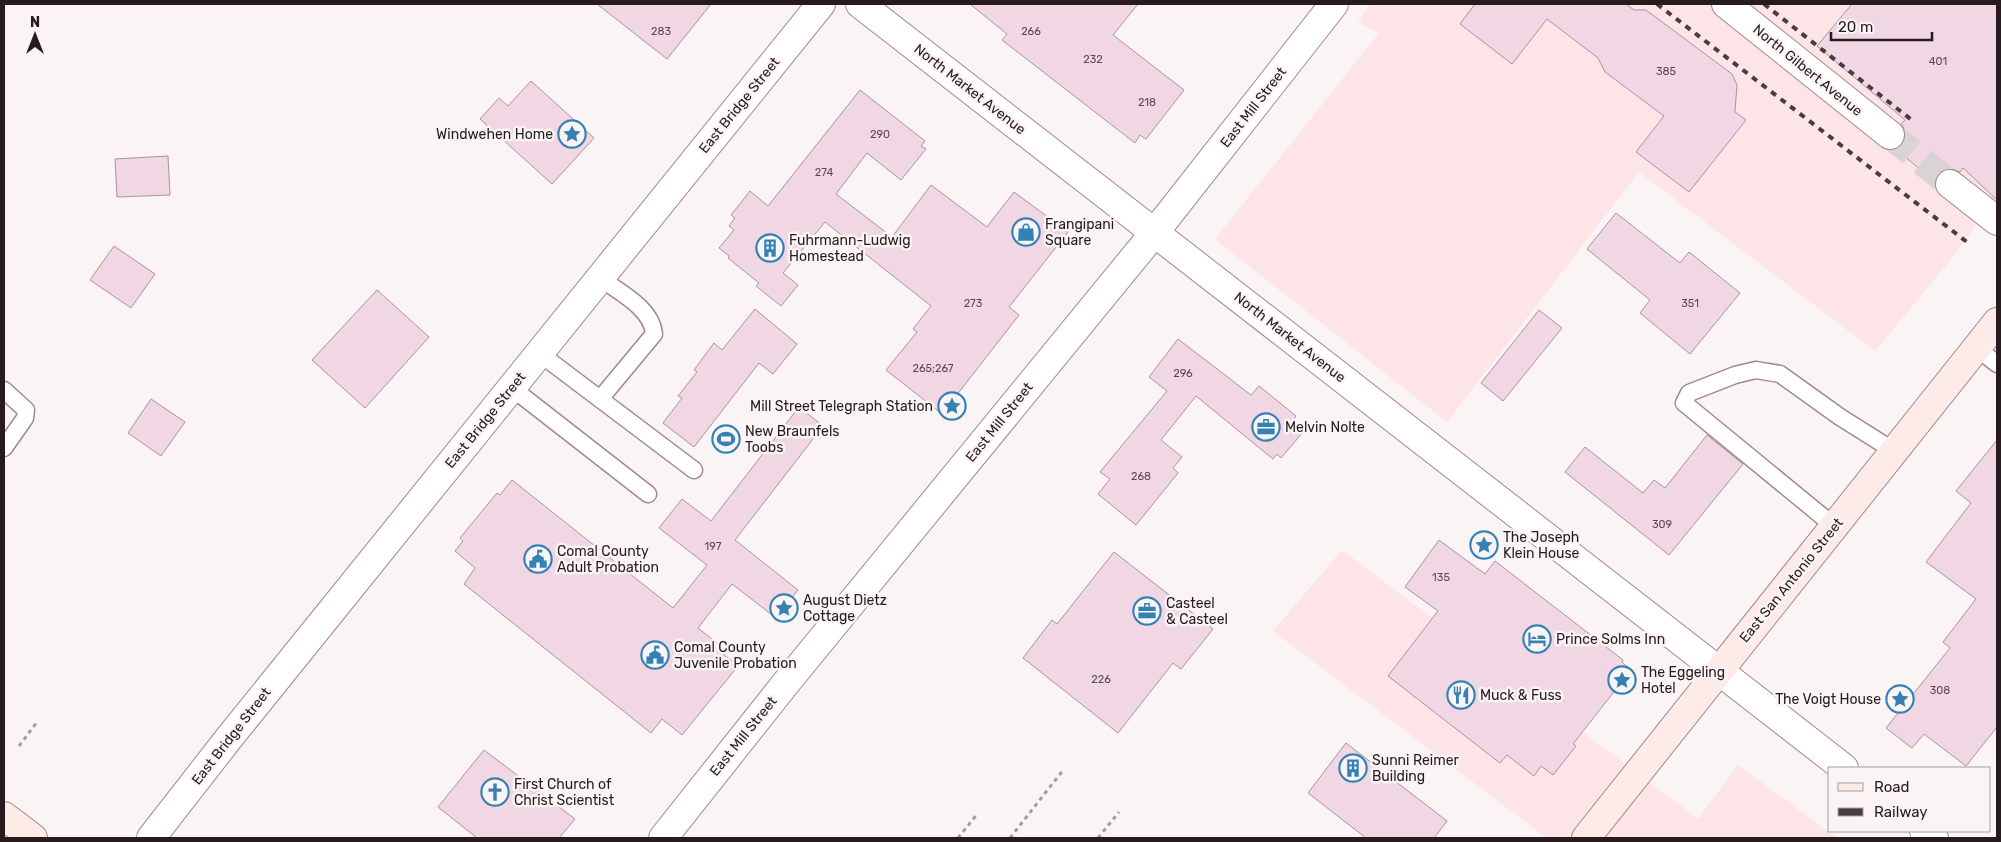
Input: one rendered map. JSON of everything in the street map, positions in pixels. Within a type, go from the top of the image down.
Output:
[{"type":"main road","name":"East San Antonio Street","points":[[1586,838],[1894,451],[1987,356],[1997,322]]},
{"type":"main road","points":[[4,816],[33,838]]},
{"type":"street","name":"East Bridge Street","points":[[151,838],[821,4]]},
{"type":"street","name":"North Market Avenue","points":[[860,4],[1843,767]]},
{"type":"street","name":"East Mill Street","points":[[662,838],[786,683],[1155,232],[1334,4]]},
{"type":"street","name":"North Gilbert Avenue","points":[[1726,4],[1890,135]]},
{"type":"street","points":[[1950,184],[1997,221]]},
{"type":"lane","points":[[600,278],[646,313],[653,323],[654,334],[600,399]]},
{"type":"lane","points":[[539,353],[694,470]]},
{"type":"lane","points":[[1834,526],[1684,403],[1689,393],[1735,375],[1756,370],[1780,374],[1840,417],[1894,451]]},
{"type":"lane","points":[[512,388],[648,494]]},
{"type":"lane","points":[[4,390],[26,410],[25,418],[4,448]]},
{"type":"path","points":[[19,746],[38,722]]},
{"type":"path","points":[[1010,838],[1064,769]]},
{"type":"path","points":[[1098,838],[1119,812]]},
{"type":"path","points":[[958,838],[978,813]]},
{"type":"shaded area","points":[[1371,4],[1997,4],[1997,196],[1953,257],[1875,351],[1639,172],[1447,422],[1215,239],[1379,33],[1358,22]]},
{"type":"shaded area","points":[[1342,550],[1698,819],[1738,765],[1837,838],[1547,838],[1273,631]]},
{"type":"building","points":[[597,4],[711,4],[667,59]]},
{"type":"building","points":[[970,4],[1138,4],[1113,35],[1184,90],[1146,139],[1140,135],[1135,143],[1002,40],[1007,34]]},
{"type":"building","points":[[1475,4],[1626,4],[1634,10],[1646,10],[1732,74],[1737,85],[1735,112],[1746,120],[1689,192],[1636,152],[1664,116],[1605,72],[1598,58],[1547,19],[1512,64],[1460,24]]},
{"type":"building","points":[[1852,4],[1997,4],[1997,200],[1963,168],[1960,172],[1952,169],[1944,170],[1937,175],[1935,182],[1896,149],[1905,138],[1905,130],[1901,124],[1905,120],[1817,46]]},
{"type":"building","points":[[531,81],[594,138],[552,184],[480,119],[499,98],[508,106]]},
{"type":"building","points":[[860,90],[925,141],[921,146],[926,149],[901,180],[867,153],[836,194],[892,237],[931,185],[987,227],[1014,192],[1068,232],[1009,307],[1019,315],[942,414],[886,370],[917,332],[913,329],[931,306],[825,222],[783,273],[798,285],[781,306],[756,286],[759,283],[728,258],[729,256],[719,248],[734,230],[729,226],[735,218],[731,215],[750,191],[768,206]]},
{"type":"building","points":[[168,156],[170,195],[117,197],[115,159]]},
{"type":"building","points":[[1616,213],[1680,263],[1689,252],[1740,293],[1690,354],[1640,313],[1650,300],[1587,249]]},
{"type":"building","points":[[114,246],[155,274],[131,308],[90,280]]},
{"type":"building","points":[[377,290],[429,337],[365,408],[312,360]]},
{"type":"building","points":[[755,309],[797,344],[773,374],[759,363],[694,447],[663,423],[682,398],[678,396],[697,372],[694,370],[714,343],[722,350]]},
{"type":"building","points":[[1539,310],[1562,328],[1503,401],[1481,383]]},
{"type":"building","points":[[1178,339],[1251,395],[1259,386],[1296,416],[1292,422],[1304,431],[1281,458],[1277,454],[1273,459],[1196,396],[1161,440],[1182,457],[1173,468],[1178,473],[1136,525],[1098,494],[1110,479],[1100,472],[1167,391],[1149,377]]},
{"type":"building","points":[[151,399],[185,422],[161,456],[128,433]]},
{"type":"building","points":[[799,407],[823,426],[735,540],[798,590],[776,618],[732,584],[698,628],[721,646],[718,650],[738,666],[682,735],[662,719],[651,733],[464,584],[475,568],[455,551],[463,541],[460,538],[497,493],[500,495],[512,480],[673,608],[707,565],[659,528],[682,499],[711,521]]},
{"type":"building","points":[[1707,435],[1743,464],[1669,555],[1565,472],[1585,447],[1643,493],[1654,480],[1665,488]]},
{"type":"building","points":[[1997,440],[1997,727],[1966,766],[1924,734],[1912,748],[1886,728],[1950,648],[1943,642],[1976,599],[1926,562],[1971,503],[1956,491]]},
{"type":"building","points":[[1439,540],[1485,574],[1495,561],[1623,660],[1622,662],[1631,670],[1573,744],[1576,746],[1553,775],[1541,766],[1534,776],[1507,755],[1500,763],[1388,676],[1438,611],[1405,587]]},
{"type":"building","points":[[1114,552],[1213,629],[1181,669],[1173,663],[1118,733],[1023,658],[1052,620],[1057,624]]},
{"type":"building","name":"Sunni Reimer Building","points":[[1346,743],[1447,821],[1434,838],[1366,838],[1308,793]]},
{"type":"building","name":"First Church of Christ Scientist","points":[[484,750],[575,819],[559,838],[477,838],[438,807]]},
{"type":"tunnel","points":[[1890,135],[1950,184]]},
{"type":"railway","points":[[1657,4],[1967,242]]},
{"type":"railway","points":[[1764,4],[1913,121]]},
{"type":"place","name":"Windwehen Home","points":[[572,134]]},
{"type":"place","name":"Frangipani Square","points":[[1026,232]]},
{"type":"place","name":"Fuhrmann-Ludwig Homestead","points":[[770,248]]},
{"type":"place","name":"Mill Street Telegraph Station","points":[[952,406]]},
{"type":"place","name":"Melvin Nolte","points":[[1266,427]]},
{"type":"place","name":"New Braunfels Toobs","points":[[726,439]]},
{"type":"place","name":"The Joseph Klein House","points":[[1484,545]]},
{"type":"place","name":"Comal County Adult Probation","points":[[538,559]]},
{"type":"place","name":"August Dietz Cottage","points":[[784,608]]},
{"type":"place","name":"Casteel & Casteel","points":[[1147,611]]},
{"type":"place","name":"Prince Solms Inn","points":[[1537,639]]},
{"type":"place","name":"Comal County Juvenile Probation","points":[[655,655]]},
{"type":"place","name":"The Eggeling Hotel","points":[[1622,680]]},
{"type":"place","name":"Muck & Fuss","points":[[1461,695]]},
{"type":"place","name":"The Voigt House","points":[[1900,699]]},
{"type":"place","name":"Sunni Reimer Building","points":[[1353,768]]},
{"type":"place","name":"First Church of Christ Scientist","points":[[495,792]]}]
